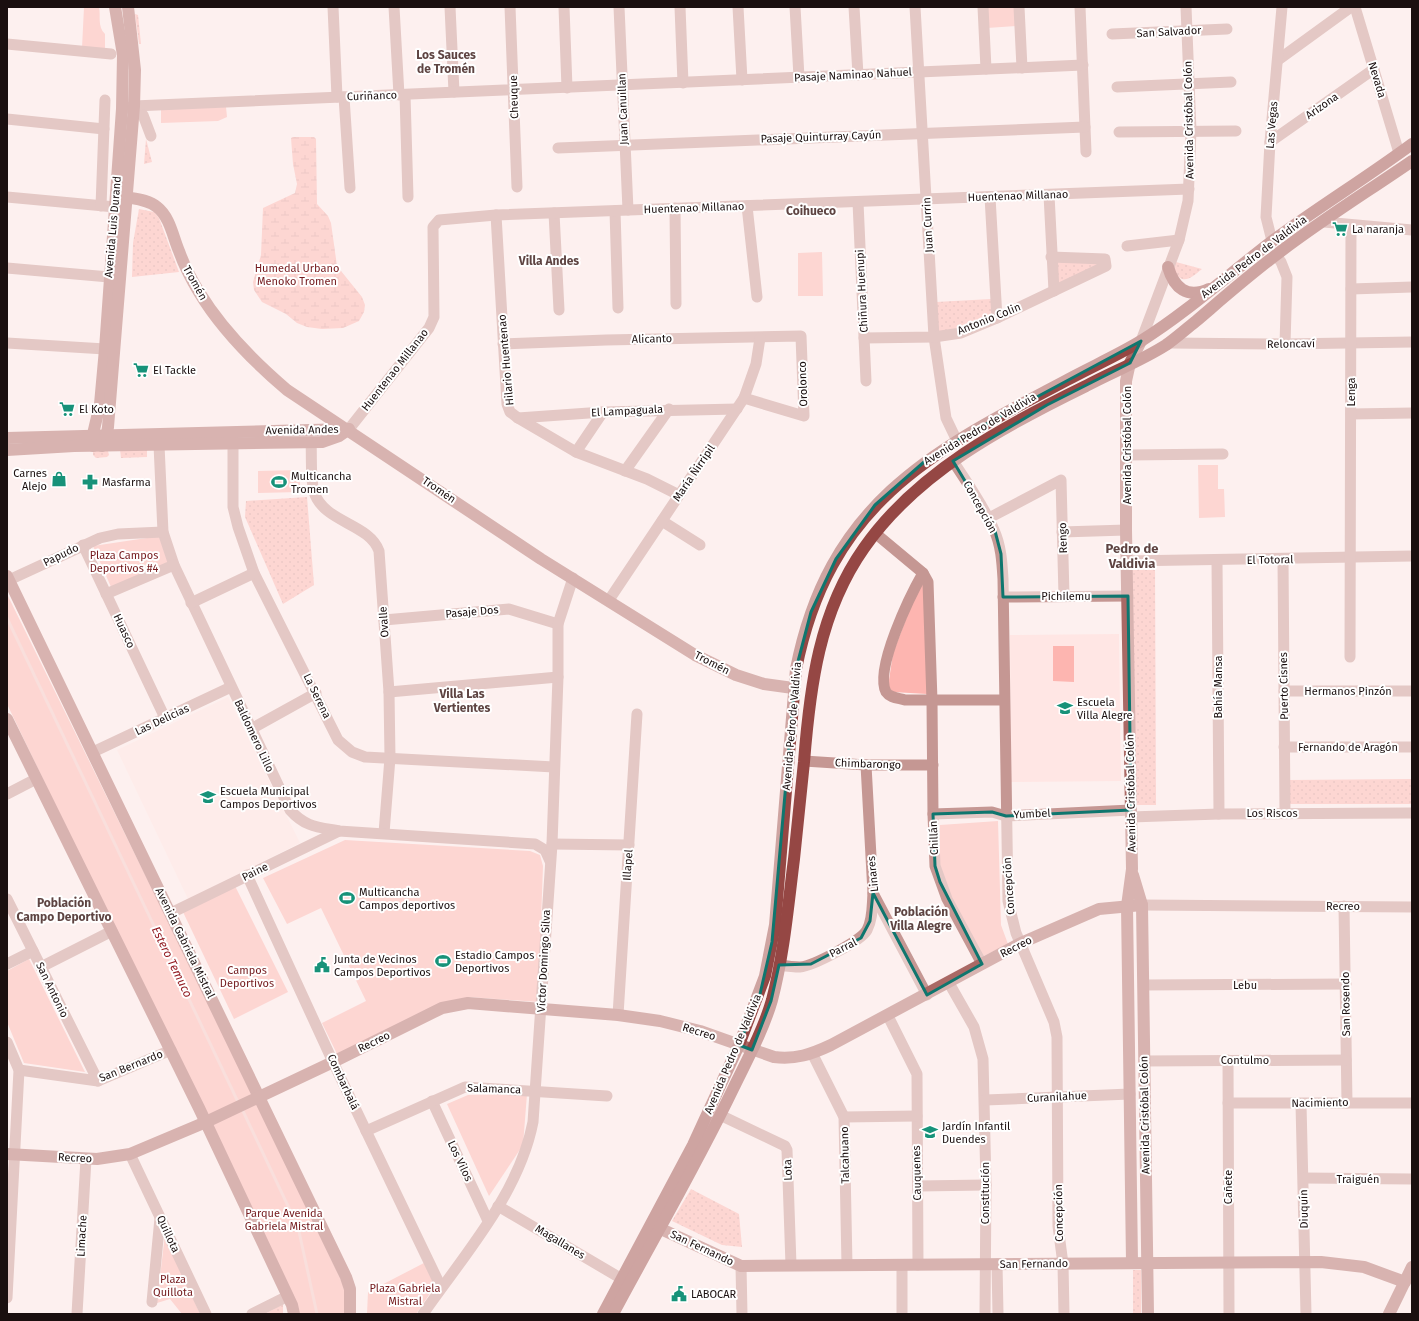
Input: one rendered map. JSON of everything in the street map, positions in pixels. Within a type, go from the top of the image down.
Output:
[{"type":"main road","name":"Avenida Pedro de Valdivia","points":[[603,1314],[693,1145],[739,1045],[760,994],[772,942],[793,688],[800,650],[811,612],[826,576],[848,540],[861,522],[890,490],[924,462],[957,441],[1141,341],[1272,241],[1412,144]]},
{"type":"main road","name":"Avenida Pedro de Valdivia","points":[[613,1314],[661,1229],[720,1115],[752,1050],[769,1007],[779,965],[788,907],[804,761],[808,708],[817,657],[839,593],[854,563],[875,533],[902,503],[954,461],[1033,413],[1170,342],[1276,255],[1412,161]]},
{"type":"main road","points":[[1168,267],[1176,286],[1185,291],[1198,292],[1215,286]]},
{"type":"main road","points":[[793,688],[802,684],[817,657]]},
{"type":"street","name":"Avenida Luis Durand","points":[[115,7],[123,55],[128,108]]},
{"type":"street","points":[[334,7],[350,188]]},
{"type":"street","points":[[394,7],[402,95],[408,197]]},
{"type":"street","points":[[450,7],[454,92]]},
{"type":"street","name":"Cheuque","points":[[510,7],[518,187]]},
{"type":"street","points":[[564,7],[567,88]]},
{"type":"street","name":"Juan Canuillan","points":[[620,7],[628,210]]},
{"type":"street","points":[[680,7],[683,83]]},
{"type":"street","points":[[738,7],[742,80]]},
{"type":"street","points":[[795,7],[799,78]]},
{"type":"street","points":[[854,7],[858,75]]},
{"type":"street","name":"Juan Currin","points":[[915,7],[934,337],[946,418],[957,441]]},
{"type":"street","points":[[983,7],[986,69]]},
{"type":"street","points":[[1019,7],[1022,68]]},
{"type":"street","points":[[1080,7],[1086,152]]},
{"type":"street","name":"Avenida Cristóbal Colón","points":[[1132,1262],[1127,906],[1132,869],[1126,530],[1126,382],[1130,363],[1141,341],[1179,240],[1186,212],[1189,189],[1190,84],[1186,7]]},
{"type":"street","name":"Las Vegas","points":[[1272,241],[1266,216],[1270,142],[1282,7]]},
{"type":"street","points":[[1278,60],[1351,7]]},
{"type":"street","name":"Nevada","points":[[1355,7],[1399,153]]},
{"type":"street","name":"Avenida Luis Durand","points":[[96,442],[107,434],[128,108],[135,70],[128,8]]},
{"type":"street","points":[[118,22],[120,17],[128,8]]},
{"type":"street","name":"San Salvador","points":[[1112,34],[1227,29]]},
{"type":"street","points":[[7,44],[111,54]]},
{"type":"street","name":"Pasaje Naminao Nahuel","points":[[622,85],[1083,65]]},
{"type":"street","name":"Arizona","points":[[1270,142],[1374,69]]},
{"type":"street","points":[[1117,87],[1231,82]]},
{"type":"street","name":"Curiñanco","points":[[128,108],[622,85]]},
{"type":"street","points":[[101,206],[106,100]]},
{"type":"street","points":[[142,115],[151,136]]},
{"type":"street","points":[[7,120],[104,129]]},
{"type":"street","name":"Pasaje Quinturray Cayún","points":[[558,148],[1085,127]]},
{"type":"street","points":[[1119,132],[1236,131]]},
{"type":"street","name":"Huentenao Millanao","points":[[349,429],[429,328],[434,317],[434,224],[442,220],[496,215],[1189,189]]},
{"type":"street","points":[[1049,195],[1051,257],[1054,291]]},
{"type":"street","points":[[7,197],[101,206],[122,203]]},
{"type":"street","points":[[990,197],[997,318]]},
{"type":"street","name":"Tromén","points":[[122,203],[146,201],[157,207],[165,216],[186,267],[199,292],[223,327],[236,343],[287,390],[326,416],[349,429],[573,578],[695,655],[722,670],[757,682],[793,688]]},
{"type":"street","name":"Chiñura Huenupi","points":[[858,202],[866,381]]},
{"type":"street","name":"Avenida Luis Durand","points":[[96,442],[105,349],[109,277],[122,203]]},
{"type":"street","points":[[747,206],[757,298]]},
{"type":"street","points":[[675,208],[676,304]]},
{"type":"street","points":[[615,211],[618,308]]},
{"type":"street","points":[[554,213],[559,310]]},
{"type":"street","name":"Hilario Huentenao","points":[[496,215],[507,404],[510,412],[576,452],[625,471],[679,495]]},
{"type":"street","points":[[1324,222],[1412,230]]},
{"type":"street","name":"Lenga","points":[[1350,657],[1351,225]]},
{"type":"street","points":[[1127,246],[1179,240]]},
{"type":"street","points":[[1276,255],[1281,262],[1287,277],[1285,344]]},
{"type":"street","name":"Antonio Colin","points":[[864,338],[934,337],[961,333],[997,318],[1106,266],[1105,259],[1051,257]]},
{"type":"street","points":[[7,268],[109,277]]},
{"type":"street","points":[[1351,289],[1412,287]]},
{"type":"street","name":"Alicanto","points":[[503,344],[606,340],[801,336]]},
{"type":"street","name":"Orolonco","points":[[744,398],[804,416],[801,336]]},
{"type":"street","name":"María Ñirripil","points":[[609,600],[744,398],[756,364],[760,338]]},
{"type":"street","name":"Reloncaví","points":[[1170,342],[1285,344],[1412,342]]},
{"type":"street","points":[[7,343],[105,349]]},
{"type":"street","points":[[625,471],[669,409]]},
{"type":"street","name":"El Lampaguala","points":[[518,418],[669,409],[737,409]]},
{"type":"street","points":[[576,452],[603,412]]},
{"type":"street","points":[[1351,414],[1412,413]]},
{"type":"street","name":"Avenida Andes","points":[[107,434],[349,429]]},
{"type":"street","name":"Avenida Andes","points":[[7,438],[159,444],[311,442],[329,440],[342,435],[349,429]]},
{"type":"street","name":"Avenida Andes","points":[[7,450],[96,442]]},
{"type":"street","name":"Ovalle","points":[[311,442],[313,485],[318,500],[327,512],[372,539],[377,546],[379,555],[389,692],[390,758],[384,833]]},
{"type":"street","name":"La Serena","points":[[233,443],[233,497],[235,516],[254,573],[316,693],[338,740],[346,748],[364,757],[554,767]]},
{"type":"street","name":"Baldomero Lillo","points":[[159,444],[163,532],[174,565],[290,810],[299,821],[313,827],[339,831],[535,844],[545,850],[550,862]]},
{"type":"street","points":[[1127,455],[1223,454]]},
{"type":"street","name":"Concepción","points":[[954,461],[989,518],[995,531],[1001,554],[1008,901],[1012,922],[1054,1022],[1057,1037],[1058,1226],[1059,1246],[1063,1264],[1064,1314]]},
{"type":"street","name":"Rengo","points":[[989,518],[1061,480],[1064,596]]},
{"type":"street","points":[[662,521],[700,546]]},
{"type":"street","points":[[1062,532],[1126,530]]},
{"type":"street","name":"Papudo","points":[[8,578],[109,535],[163,532]]},
{"type":"street","points":[[875,533],[923,573],[904,610],[891,644],[886,665],[886,692],[891,697],[905,700],[1004,700]]},
{"type":"street","name":"Huasco","points":[[83,545],[165,718]]},
{"type":"street","name":"El Totoral","points":[[1127,561],[1412,556]]},
{"type":"street","name":"Puerto Cisnes","points":[[1283,559],[1285,813]]},
{"type":"street","name":"Bahía Mansa","points":[[1217,560],[1219,814]]},
{"type":"street","points":[[106,594],[174,565]]},
{"type":"street","points":[[191,603],[254,573]]},
{"type":"street","name":"Chillán","points":[[923,573],[928,582],[930,599],[935,866],[940,882],[982,964]]},
{"type":"street","name":"Avenida Gabriela Mistral","points":[[8,578],[171,913],[256,1098],[346,1277],[350,1289],[350,1314]]},
{"type":"street","name":"Víctor Domingo Silva","points":[[423,1314],[498,1206],[526,1153],[533,1122],[552,844],[558,677],[558,624],[573,578]]},
{"type":"street","name":"Pichilemu","points":[[1003,597],[1128,596]]},
{"type":"street","name":"Pasaje Dos","points":[[384,620],[510,609],[558,624]]},
{"type":"street","points":[[389,692],[558,677]]},
{"type":"street","name":"Las Delicias","points":[[93,752],[231,687]]},
{"type":"street","name":"Hermanos Pinzón","points":[[1284,691],[1412,691]]},
{"type":"street","points":[[251,729],[316,693]]},
{"type":"street","name":"Illapel","points":[[618,1015],[637,714]]},
{"type":"street","points":[[7,719],[206,1122],[288,1296],[294,1314]]},
{"type":"street","name":"Fernando de Aragón","points":[[1284,747],[1412,747]]},
{"type":"street","name":"Chimbarongo","points":[[804,761],[866,765],[933,765]]},
{"type":"street","name":"Linares","points":[[866,765],[873,893],[927,995]]},
{"type":"street","points":[[7,794],[36,779]]},
{"type":"street","name":"Yumbel","points":[[933,814],[992,812],[1006,816],[1131,813]]},
{"type":"street","name":"Los Riscos","points":[[1131,813],[1412,813]]},
{"type":"street","name":"Paine","points":[[171,913],[339,831]]},
{"type":"street","points":[[552,844],[629,845]]},
{"type":"street","name":"Avenida Cristóbal Colón","points":[[1132,869],[1142,906],[1148,1314]]},
{"type":"street","name":"Combarbalá","points":[[248,875],[366,1131],[441,1287]]},
{"type":"street","name":"Parral","points":[[779,965],[801,967],[811,964],[861,938],[867,930],[870,921],[873,893]]},
{"type":"street","name":"San Antonio","points":[[7,899],[98,1081]]},
{"type":"street","name":"Recreo","points":[[11,1154],[86,1159],[108,1158],[130,1154],[206,1122],[334,1062],[442,1008],[468,1003],[618,1015],[681,1026],[774,1057],[786,1059],[812,1053],[888,1016],[1021,943],[1099,908],[1127,906],[1412,907]]},
{"type":"street","name":"San Rosendo","points":[[1344,906],[1347,1103]]},
{"type":"street","points":[[41,967],[112,931]]},
{"type":"street","points":[[7,964],[33,951]]},
{"type":"street","name":"Constitución","points":[[949,983],[978,1037],[983,1058],[986,1185],[991,1264],[998,1314]]},
{"type":"street","name":"Lebu","points":[[1144,985],[1346,984]]},
{"type":"street","name":"Cauquenes","points":[[888,1016],[917,1074],[918,1265]]},
{"type":"street","points":[[7,1042],[19,1070],[11,1154],[7,1298]]},
{"type":"street","name":"San Bernardo","points":[[19,1070],[98,1081],[171,1050]]},
{"type":"street","name":"Talcahuano","points":[[812,1053],[844,1117],[847,1265]]},
{"type":"street","name":"Cañete","points":[[1228,1060],[1229,1314]]},
{"type":"street","name":"Contulmo","points":[[1144,1061],[1346,1060]]},
{"type":"street","name":"Salamanca","points":[[366,1131],[464,1087],[607,1096]]},
{"type":"street","name":"Curanilahue","points":[[985,1100],[1130,1094]]},
{"type":"street","name":"Los Vilos","points":[[432,1101],[488,1220]]},
{"type":"street","name":"Nacimiento","points":[[1228,1103],[1412,1103]]},
{"type":"street","name":"Diuquín","points":[[1301,1104],[1304,1178],[1306,1314]]},
{"type":"street","name":"Lota","points":[[720,1115],[780,1143],[785,1146],[787,1150],[791,1265]]},
{"type":"street","points":[[844,1117],[917,1116]]},
{"type":"street","name":"Quillota","points":[[130,1154],[206,1314]]},
{"type":"street","name":"Limache","points":[[77,1314],[86,1159]]},
{"type":"street","name":"Traiguén","points":[[1304,1178],[1412,1179]]},
{"type":"street","points":[[918,1186],[986,1185]]},
{"type":"street","name":"Magallanes","points":[[498,1206],[622,1279]]},
{"type":"street","points":[[152,1302],[160,1218]]},
{"type":"street","name":"San Fernando","points":[[661,1229],[741,1266],[1063,1264],[1132,1262],[1305,1262],[1350,1264],[1377,1270],[1408,1283]]},
{"type":"street","name":"Constitución","points":[[985,1314],[991,1264]]},
{"type":"street","points":[[902,1265],[902,1314]]},
{"type":"street","points":[[741,1266],[742,1314]]},
{"type":"street","points":[[1389,1314],[1408,1283],[1412,1268]]},
{"type":"street","points":[[252,1314],[288,1296]]},
{"type":"highlighted area","points":[[1141,341],[1130,363],[1047,405],[953,461],[995,531],[1001,554],[1003,597],[1128,596],[1131,810],[1006,816],[992,812],[933,814],[935,866],[940,882],[982,964],[927,995],[873,893],[870,921],[861,938],[811,964],[779,965],[771,1001],[752,1050],[739,1045],[760,994],[772,942],[796,669],[811,612],[836,559],[875,505],[924,462],[966,435]]},
{"type":"shaded area","name":"Escuela Villa Alegre","points":[[1119,634],[1121,781],[1011,782],[1010,635]]},
{"type":"shaded area","name":"Escuela Municipal Campos Deportivos","points":[[228,697],[300,843],[188,899],[117,750]]},
{"type":"green space","points":[[84,7],[99,7],[100,24],[105,34],[105,50],[82,48]]},
{"type":"green space","points":[[986,7],[1015,7],[1016,26],[987,28]]},
{"type":"green space","points":[[135,14],[138,15],[141,44],[139,44]]},
{"type":"green space","points":[[226,107],[227,117],[218,121],[161,123],[161,109]]},
{"type":"green space","name":"Humedal Urbano Menoko Tromen","points":[[314,137],[316,139],[317,204],[328,216],[331,223],[337,266],[362,297],[365,305],[364,312],[359,321],[343,328],[322,329],[307,327],[297,323],[286,314],[262,302],[254,290],[253,282],[261,255],[263,208],[295,193],[297,184],[293,164],[291,138]]},
{"type":"green space","points":[[146,139],[152,162],[144,164]]},
{"type":"green space","points":[[139,209],[154,212],[159,218],[179,272],[132,277],[133,243]]},
{"type":"green space","points":[[822,252],[823,296],[798,296],[798,253]]},
{"type":"green space","points":[[1054,262],[1102,263],[1056,285]]},
{"type":"green space","points":[[1176,262],[1202,269],[1194,276],[1183,279],[1176,274],[1173,269]]},
{"type":"green space","points":[[991,299],[992,316],[961,329],[938,332],[936,302]]},
{"type":"green space","points":[[120,449],[147,449],[147,457],[121,458]]},
{"type":"green space","points":[[93,451],[108,451],[109,455],[107,457],[96,458],[93,455]]},
{"type":"green space","points":[[1198,465],[1218,465],[1218,489],[1224,489],[1225,517],[1199,518]]},
{"type":"green space","name":"Multicancha Tromen","points":[[300,470],[300,492],[258,493],[258,471]]},
{"type":"green space","points":[[307,497],[314,585],[283,604],[245,517],[246,501]]},
{"type":"green space","name":"Plaza Campos Deportivos #4","points":[[160,536],[171,563],[111,587],[93,546]]},
{"type":"green space","points":[[1132,564],[1155,565],[1156,805],[1134,805]]},
{"type":"green space","points":[[919,585],[925,585],[927,694],[893,692],[888,687],[893,653]]},
{"type":"green space","name":"Parque Avenida Gabriela Mistral","points":[[7,594],[246,1080],[342,1282],[345,1292],[345,1314],[299,1314],[7,704]]},
{"type":"green space","points":[[1053,646],[1074,646],[1074,682],[1053,681]]},
{"type":"green space","points":[[1412,779],[1412,804],[1288,804],[1288,780]]},
{"type":"green space","points":[[998,821],[1001,925],[1008,944],[980,958],[940,877],[940,825]]},
{"type":"green space","name":"Estadio Campos Deportivos","points":[[345,840],[530,851],[540,855],[543,866],[538,1002],[469,997],[337,1054],[322,1023],[366,1001],[321,908],[287,924],[263,878]]},
{"type":"green space","name":"Campos Deportivos","points":[[235,886],[288,992],[234,1019],[183,912]]},
{"type":"green space","points":[[29,959],[85,1072],[24,1063],[7,1022],[7,971]]},
{"type":"green space","points":[[527,1094],[523,1145],[489,1196],[447,1104],[468,1095]]},
{"type":"green space","points":[[691,1189],[739,1214],[742,1247],[722,1245],[672,1221]]},
{"type":"green space","name":"Plaza Quillota","points":[[165,1234],[200,1314],[182,1314],[170,1299],[157,1303]]},
{"type":"green space","name":"Plaza Gabriela Mistral","points":[[424,1263],[435,1286],[416,1314],[367,1314],[368,1292]]},
{"type":"green space","points":[[1133,1270],[1141,1270],[1141,1314],[1133,1314]]},
{"type":"green space","points":[[283,1304],[283,1314],[265,1314]]},
{"type":"waterway","name":"Estero Temuco","points":[[7,618],[239,1104]]},
{"type":"waterway","name":"Estero Temuco","points":[[242,1109],[298,1227],[317,1314]]},
{"type":"place","name":"La naranja","points":[[1340,229]]},
{"type":"place","name":"El Tackle","points":[[141,370]]},
{"type":"place","name":"El Koto","points":[[67,409]]},
{"type":"place","name":"Carnes Alejo","points":[[59,479]]},
{"type":"place","name":"Masfarma","points":[[90,482]]},
{"type":"place","name":"Multicancha Tromen","points":[[279,482]]},
{"type":"place","name":"Escuela Villa Alegre","points":[[1065,708]]},
{"type":"place","name":"Escuela Municipal Campos Deportivos","points":[[208,797]]},
{"type":"place","name":"Multicancha Campos deportivos","points":[[347,898]]},
{"type":"place","name":"Estadio Campos Deportivos","points":[[443,961]]},
{"type":"place","name":"Junta de Vecinos Campos Deportivos","points":[[322,965]]},
{"type":"place","name":"Jardín Infantil Duendes","points":[[930,1132]]},
{"type":"place","name":"LABOCAR","points":[[679,1294]]},
{"type":"district","name":"Los Sauces de Tromén","points":[[446,62]]},
{"type":"district","name":"Coihueco","points":[[811,211]]},
{"type":"district","name":"Villa Andes","points":[[549,261]]},
{"type":"district","name":"Pedro de Valdivia","points":[[1132,556]]},
{"type":"district","name":"Villa Las Vertientes","points":[[462,701]]},
{"type":"district","name":"Población Campo Deportivo","points":[[64,910]]},
{"type":"district","name":"Población Villa Alegre","points":[[921,919]]}]
